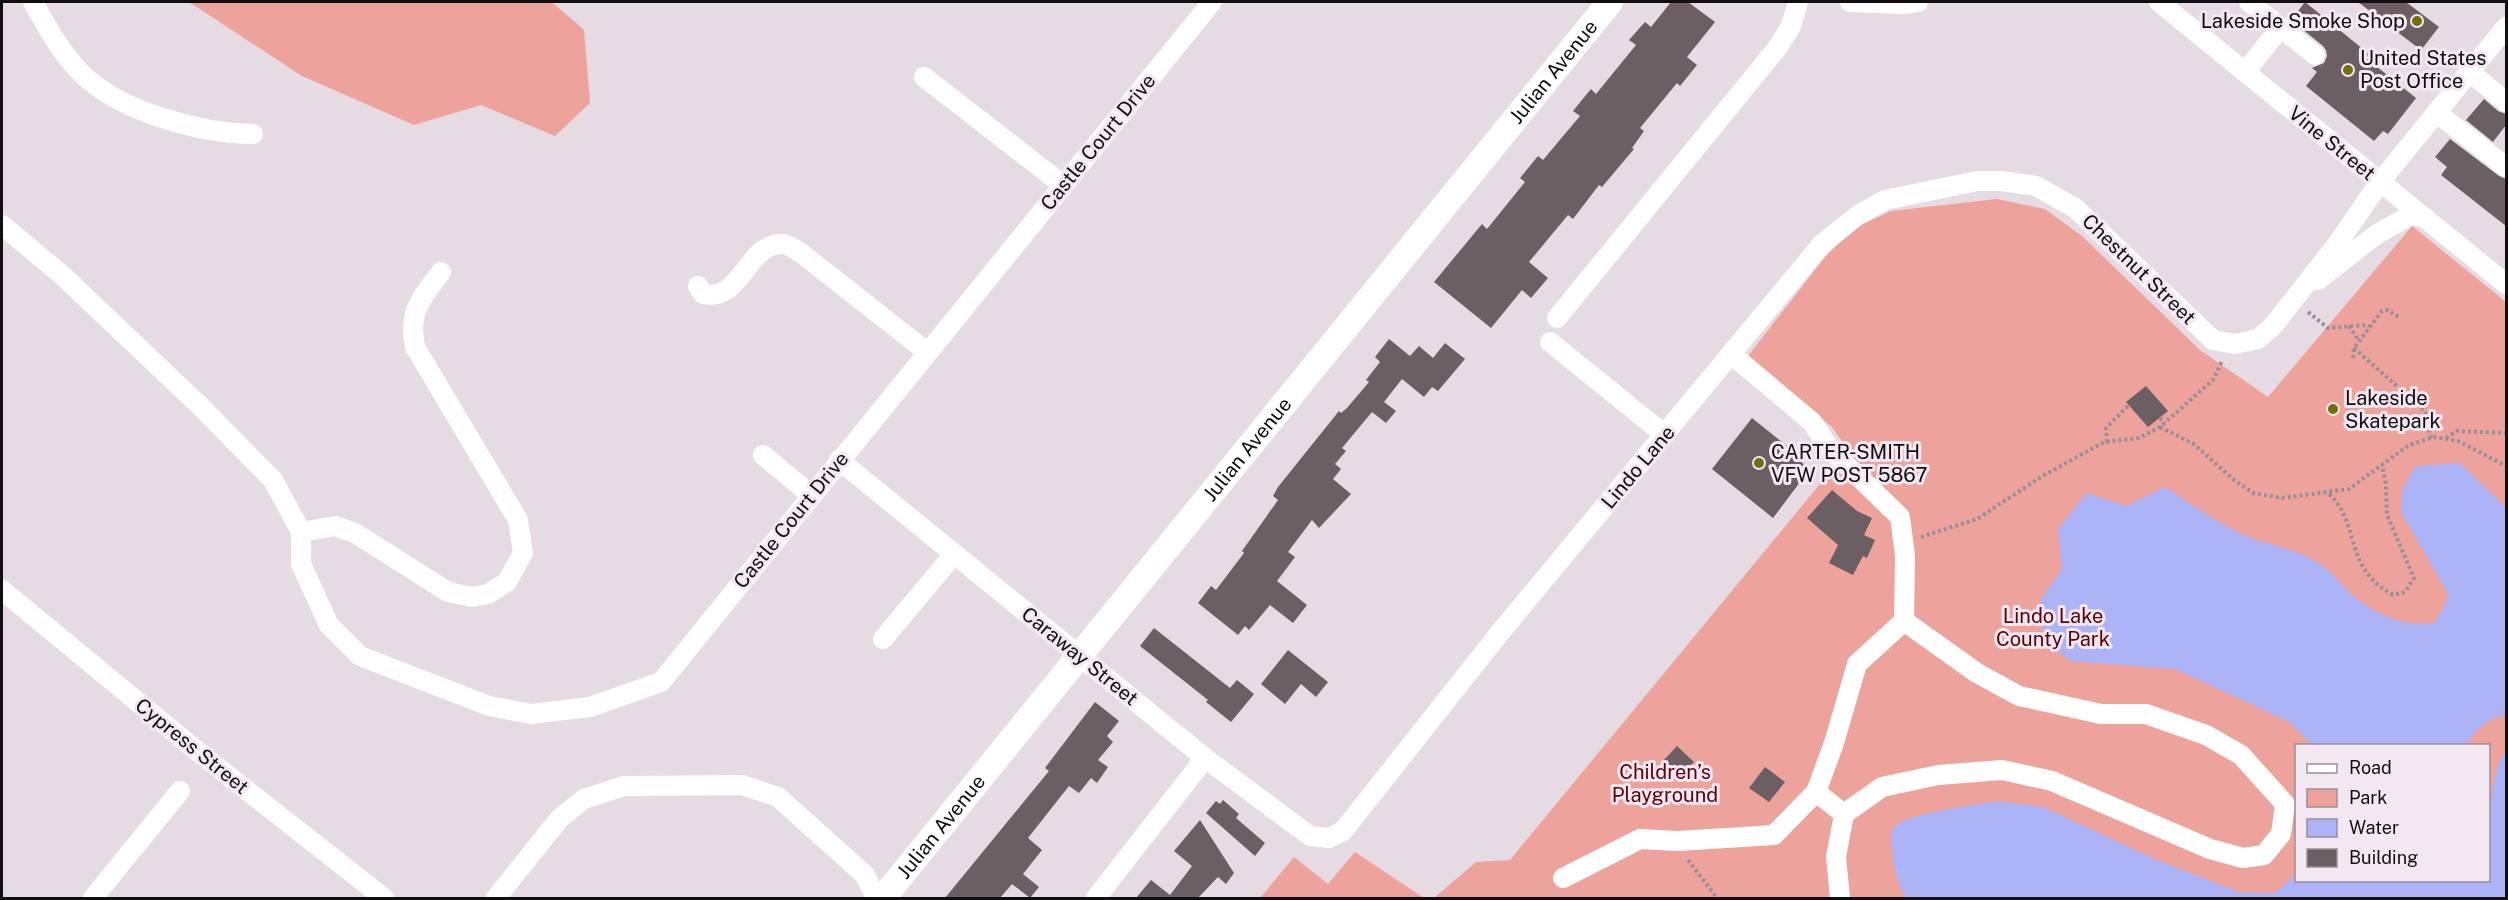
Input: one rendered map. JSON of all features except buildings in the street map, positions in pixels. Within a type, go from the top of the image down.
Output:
[{"type":"main road","name":"Julian Avenue","points":[[883,898],[1610,2]]},
{"type":"street","points":[[33,2],[57,45],[82,74],[110,96],[171,120],[221,134],[253,134]]},
{"type":"street","name":"Castle Court Drive","points":[[301,532],[301,564],[329,625],[360,656],[489,706],[531,714],[591,707],[661,682],[1212,2]]},
{"type":"street","points":[[1557,318],[1778,47],[1791,26],[1798,2]]},
{"type":"street","points":[[1850,2],[1918,2]]},
{"type":"street","name":"Vine Street","points":[[2159,2],[2506,284]]},
{"type":"street","points":[[2249,2],[2315,55]]},
{"type":"street","points":[[2245,72],[2281,27]]},
{"type":"street","points":[[2231,343],[2258,339],[2273,326],[2338,243],[2380,182],[2506,27]]},
{"type":"street","points":[[2470,72],[2506,102]]},
{"type":"street","points":[[924,77],[1063,185]]},
{"type":"street","points":[[2437,113],[2506,167]]},
{"type":"street","name":"Lindo Lane","points":[[1329,838],[1343,831],[1498,635],[1822,244],[1858,215],[1885,200],[1977,181],[2001,181]]},
{"type":"street","name":"Chestnut Street","points":[[2001,181],[2036,186],[2075,208],[2213,340],[2231,343]]},
{"type":"street","points":[[2293,301],[2377,234],[2411,215],[2425,218]]},
{"type":"street","points":[[5,226],[62,275],[200,406],[273,480],[301,532],[335,526],[356,533],[448,592],[472,597],[488,594],[507,582],[523,553],[518,520],[415,347],[412,317],[419,302],[441,272]]},
{"type":"street","points":[[698,286],[703,294],[715,297],[727,292],[765,248],[784,244],[801,253],[927,352]]},
{"type":"street","points":[[1550,342],[1665,435]]},
{"type":"street","points":[[1563,878],[1640,839],[1678,841],[1774,835],[1816,792],[1834,743],[1857,664],[1904,621],[1905,556],[1900,517],[1829,448],[1812,422],[1731,354]]},
{"type":"street","points":[[763,455],[811,495]]},
{"type":"street","name":"Caraway Street","points":[[839,460],[1205,758],[1310,836],[1329,838]]},
{"type":"street","points":[[883,639],[954,554]]},
{"type":"street","name":"Cypress Street","points":[[2,590],[202,755],[384,898]]},
{"type":"street","points":[[1840,898],[1836,857],[1844,814],[1882,787],[1938,775],[2002,770],[2052,781],[2210,849],[2243,858],[2264,855],[2281,834],[2285,804],[2241,755],[2206,735],[2146,714],[2101,714],[2019,696],[1977,673],[1904,621]]},
{"type":"street","points":[[1096,898],[1205,758]]},
{"type":"street","points":[[496,898],[560,818],[584,799],[624,786],[742,785],[778,797],[865,875],[876,898]]},
{"type":"street","points":[[93,898],[180,791]]},
{"type":"street","points":[[1816,792],[1844,814]]},
{"type":"path","points":[[2293,301],[2328,328],[2366,325],[2369,327]]},
{"type":"path","points":[[2353,358],[2354,348],[2382,311],[2388,310],[2398,317]]},
{"type":"path","points":[[2349,326],[2359,341]]},
{"type":"path","points":[[1903,537],[1926,537],[1977,519],[2041,477],[2107,442],[2139,438],[2160,427],[2213,380],[2231,343]]},
{"type":"path","points":[[2354,348],[2425,411],[2431,438]]},
{"type":"path","points":[[2107,442],[2106,428],[2129,405]]},
{"type":"path","points":[[2160,418],[2164,423]]},
{"type":"path","points":[[2160,427],[2194,444],[2234,480],[2253,493],[2282,498],[2329,494],[2349,489],[2409,445],[2431,438],[2458,441],[2506,466]]},
{"type":"path","points":[[2445,439],[2457,431],[2506,433]]},
{"type":"path","points":[[2329,494],[2335,500],[2343,516],[2362,569],[2375,586],[2393,595],[2405,592],[2414,578],[2387,515],[2386,484],[2382,465]]},
{"type":"path","points":[[1678,841],[1681,850],[1718,898]]},
{"type":"green space","points":[[189,2],[552,2],[584,30],[590,103],[555,136],[481,105],[414,125],[302,76]]},
{"type":"green space","name":"Lindo Lake County Park","points":[[1997,199],[2045,209],[2082,236],[2200,350],[2268,397],[2412,226],[2506,302],[2506,898],[1434,898],[1476,862],[1510,860],[1848,450],[1832,427],[1748,356],[1825,257],[1855,228],[1891,211]]},
{"type":"green space","points":[[1355,852],[1424,898],[1260,898],[1294,857],[1328,884]]},
{"type":"water","points":[[2460,463],[2506,508],[2506,715],[2495,718],[2483,726],[2467,744],[2311,744],[2289,722],[2175,669],[2070,661],[2044,641],[2040,600],[2062,569],[2058,529],[2086,493],[2126,506],[2165,487],[2237,532],[2317,562],[2351,594],[2370,608],[2401,621],[2435,623],[2449,596],[2401,512],[2402,489],[2416,466]]},
{"type":"water","points":[[2506,750],[2506,898],[1906,898],[1894,865],[1891,829],[1907,819],[1942,810],[1997,801],[2043,807],[2159,861],[2239,892],[2275,893],[2295,875],[2295,882],[2490,882],[2490,812],[2495,776]]},
{"type":"place","name":"Lakeside Smoke Shop","points":[[2417,21]]},
{"type":"place","name":"United States Post Office","points":[[2348,70]]},
{"type":"place","name":"Lakeside Skatepark","points":[[2333,409]]},
{"type":"place","name":"CARTER-SMITH VFW POST 5867","points":[[1759,463]]},
{"type":"park label","name":"Children’s Playground","points":[[1665,784]]}]
